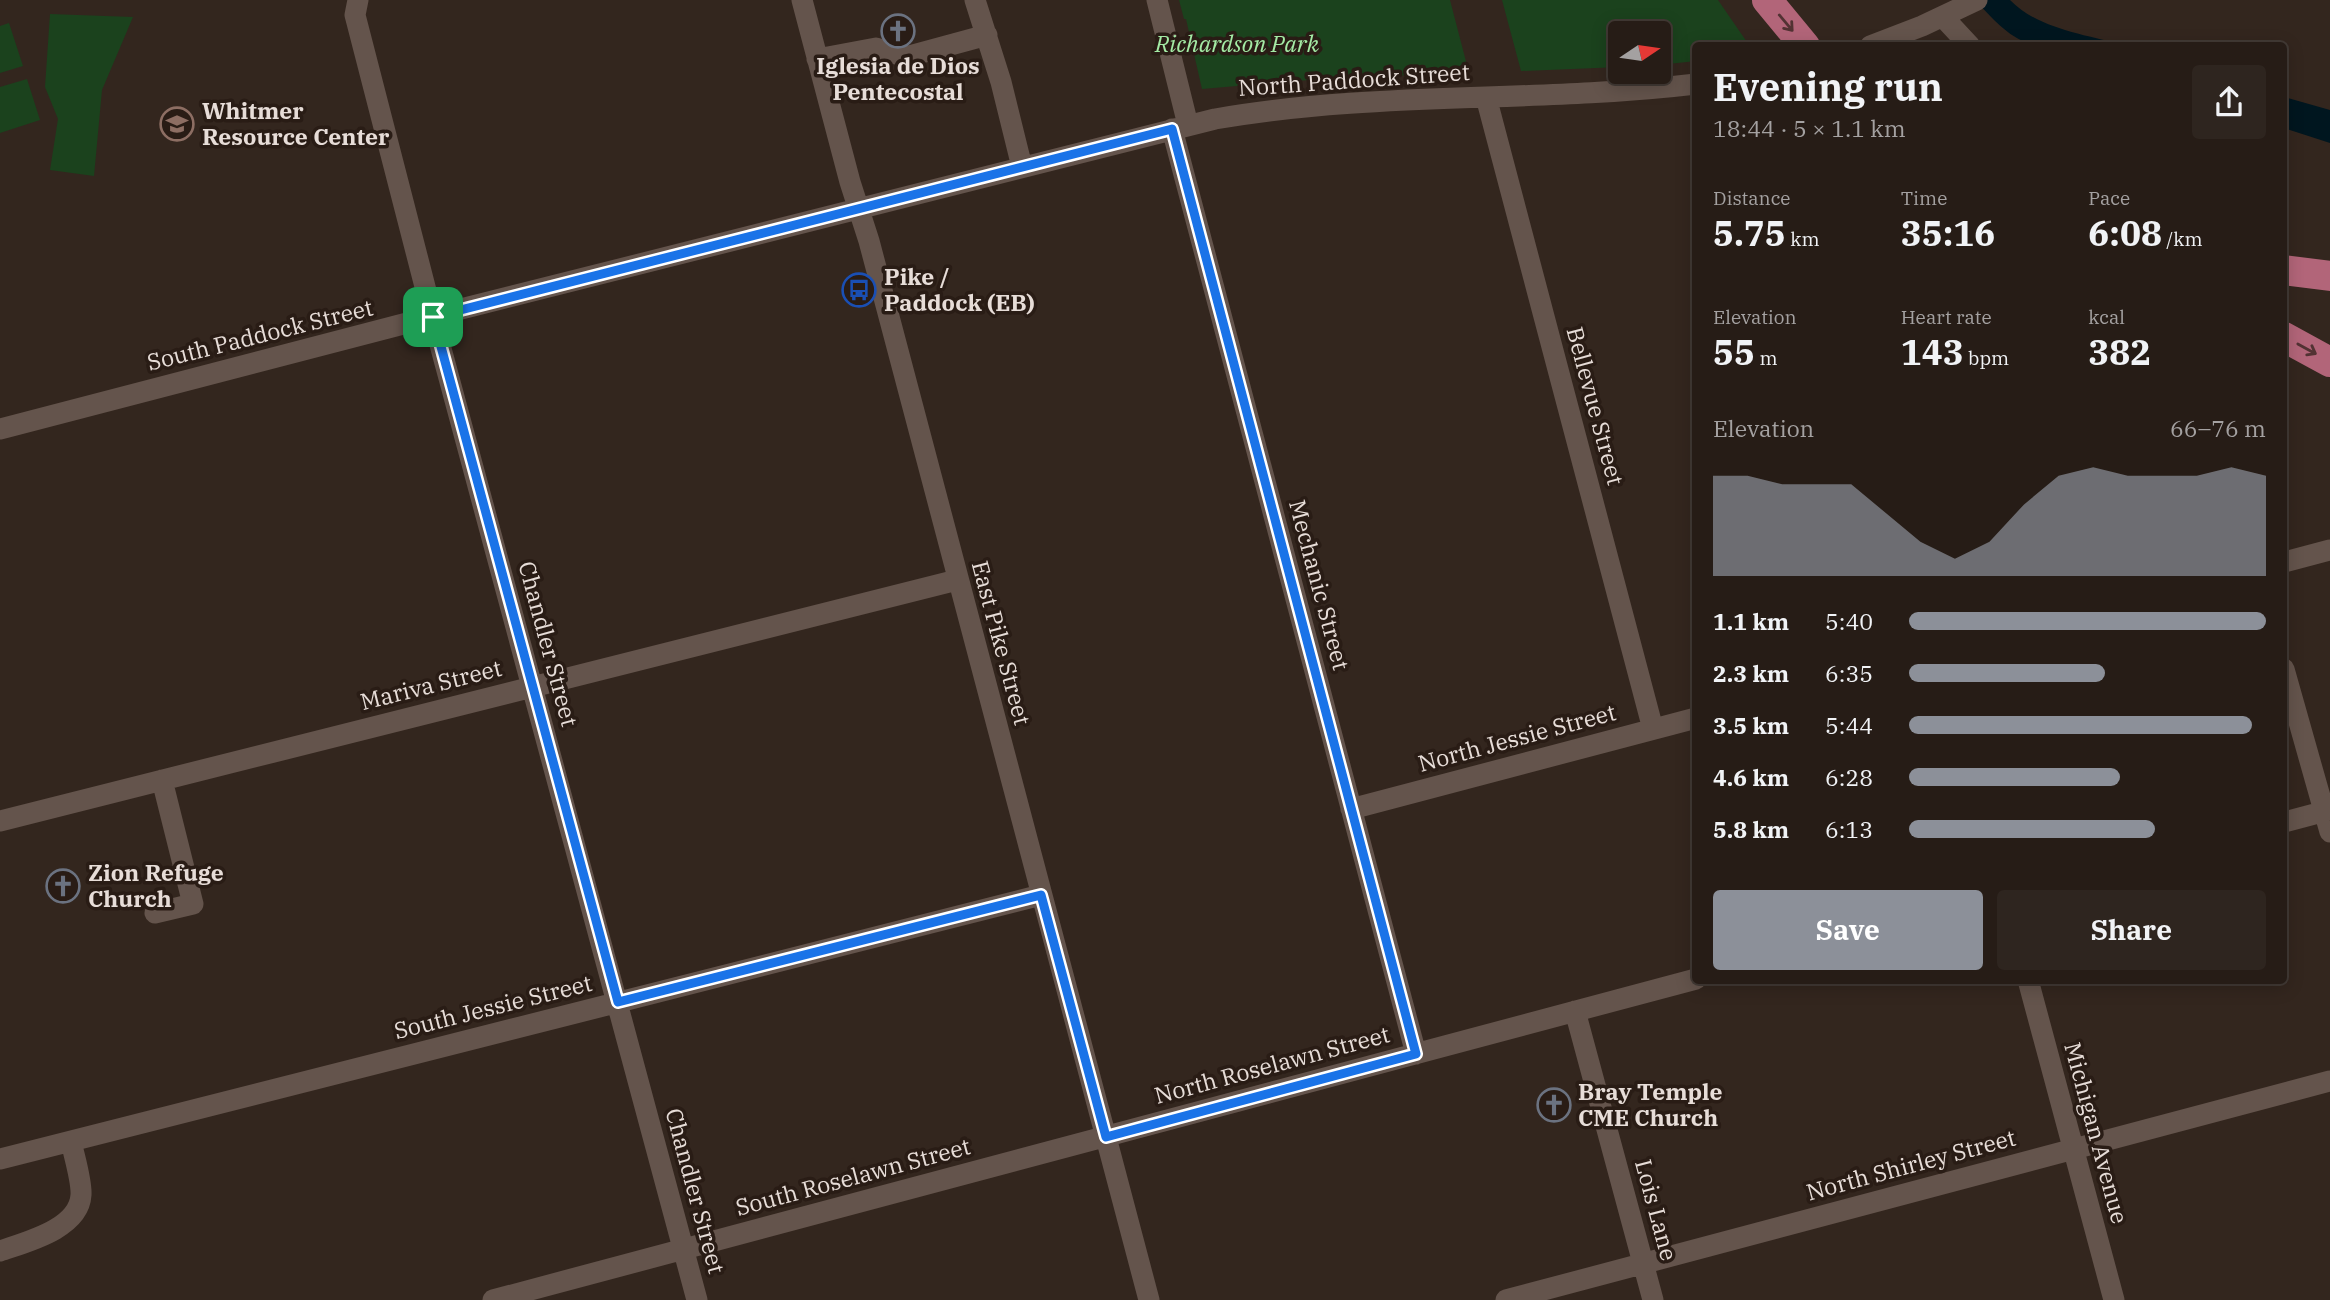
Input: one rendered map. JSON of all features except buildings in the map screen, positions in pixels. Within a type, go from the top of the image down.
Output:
[{"type":"highway","points":[[1767,0],[1802,42]]},
{"type":"highway","points":[[2287,270],[2330,276]]},
{"type":"highway","points":[[2287,339],[2330,362]]},
{"type":"street","name":"Chandler Street","points":[[358,0],[355,15],[433,317],[697,1300]]},
{"type":"street","name":"East Pike Street","points":[[802,0],[1149,1300]]},
{"type":"street","points":[[975,0],[1022,167]]},
{"type":"street","name":"Mechanic Street","points":[[1157,0],[1180,127],[1351,809],[1416,1054]]},
{"type":"street","points":[[1880,42],[1960,9],[1969,42]]},
{"type":"street","points":[[817,59],[876,48],[906,57],[987,35]]},
{"type":"street","name":"North Paddock Street","points":[[859,208],[1180,127],[1265,110],[1332,103],[1692,84]]},
{"type":"street","name":"Bellevue Street","points":[[1486,97],[1653,729]]},
{"type":"street","name":"South Paddock Street","points":[[0,429],[859,208]]},
{"type":"street","points":[[2287,561],[2330,550]]},
{"type":"street","name":"Mariva Street","points":[[0,821],[957,580]]},
{"type":"street","points":[[2287,679],[2328,818],[2287,822]]},
{"type":"street","name":"North Jessie Street","points":[[1351,809],[1692,719]]},
{"type":"street","points":[[155,913],[193,904],[162,780]]},
{"type":"street","name":"South Jessie Street","points":[[0,1159],[1041,895]]},
{"type":"street","name":"North Roselawn Street","points":[[1106,1137],[1692,980]]},
{"type":"street","name":"Michigan Avenue","points":[[2029,984],[2114,1300]]},
{"type":"street","name":"Lois Lane","points":[[1575,1011],[1653,1300]]},
{"type":"street","name":"North Shirley Street","points":[[1506,1300],[2330,1081]]},
{"type":"street","name":"South Roselawn Street","points":[[493,1300],[1106,1137]]},
{"type":"street","points":[[0,1251],[61,1227],[73,1214],[81,1196],[71,1141]]},
{"type":"green space","name":"Richardson Park","points":[[1179,0],[1450,0],[1469,73],[1333,78],[1202,89]]},
{"type":"green space","points":[[1502,0],[1718,0],[1747,42],[1692,42],[1692,61],[1671,64],[1671,21],[1608,21],[1608,67],[1521,71]]},
{"type":"green space","points":[[50,14],[133,17],[102,90],[94,176],[50,170],[58,119],[45,87]]},
{"type":"green space","points":[[9,23],[23,66],[0,73],[0,26]]},
{"type":"green space","points":[[27,79],[40,120],[0,133],[0,87]]},
{"type":"water","points":[[1975,0],[2010,0],[2034,18],[2112,42],[2025,42],[1994,20]]},
{"type":"water","points":[[2287,98],[2330,110],[2330,143],[2287,129]]},
{"type":"place","name":"Iglesia de Dios Pentecostal","points":[[898,31]]},
{"type":"place","name":"Whitmer Resource Center","points":[[177,124]]},
{"type":"place","name":"Pike / Paddock (EB)","points":[[859,290]]},
{"type":"place","name":"Zion Refuge Church","points":[[63,886]]},
{"type":"place","name":"Bray Temple CME Church","points":[[1554,1105]]},
{"type":"route","points":[[1172,129],[1416,1054],[1106,1137],[1041,895],[618,1002],[433,317],[1172,129]]}]
